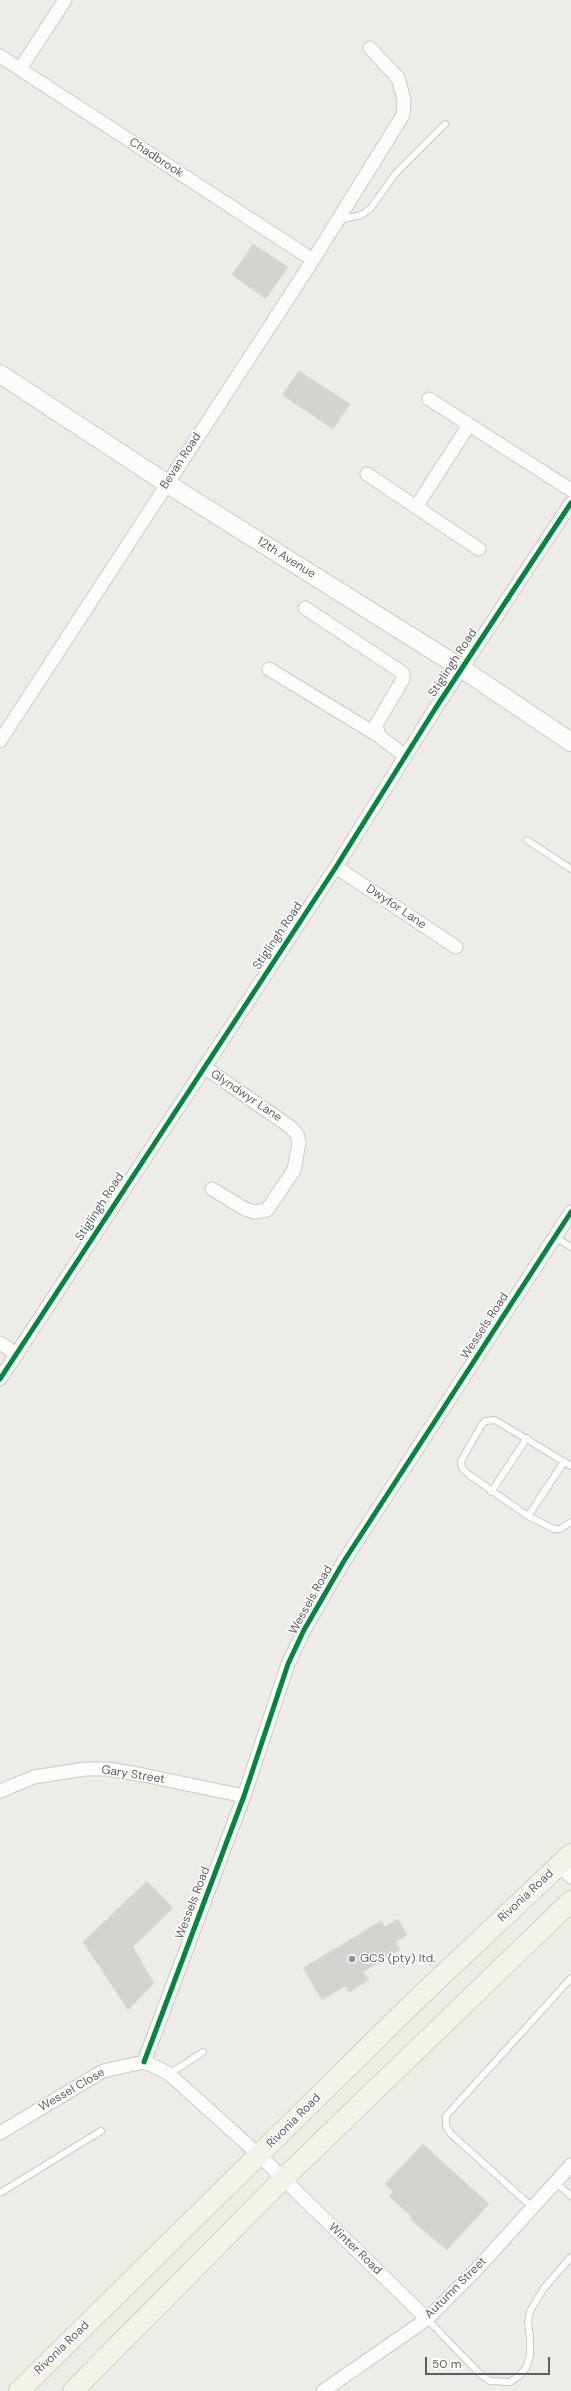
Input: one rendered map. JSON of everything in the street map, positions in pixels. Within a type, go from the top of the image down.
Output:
[{"type":"main road","name":"12th Avenue","points":[[0,374],[166,483],[461,668],[571,742]]},
{"type":"main road","name":"Rivonia Road","points":[[19,2391],[415,2001],[567,1865]]},
{"type":"main road","points":[[73,2391],[283,2179],[571,1901]]},
{"type":"street","points":[[20,69],[65,0]]},
{"type":"street","name":"Bevan Road","points":[[0,741],[166,483],[313,260],[403,115],[404,99],[398,78],[370,48]]},
{"type":"street","name":"Chadbrook","points":[[0,56],[313,260]]},
{"type":"street","points":[[429,399],[571,490]]},
{"type":"street","points":[[416,506],[469,425]]},
{"type":"street","points":[[367,474],[479,549]]},
{"type":"street","name":"Stiglingh Road","points":[[0,1379],[336,867],[461,668],[571,503]]},
{"type":"street","points":[[305,608],[403,673],[403,679],[376,725],[379,736]]},
{"type":"street","points":[[269,669],[379,736],[405,756]]},
{"type":"street","name":"Dwyfor Lane","points":[[336,867],[456,948]]},
{"type":"street","name":"Glyndwyr Lane","points":[[204,1067],[289,1126],[297,1134],[299,1143],[294,1170],[271,1208],[260,1212],[245,1209],[212,1189]]},
{"type":"street","name":"Wessels Road","points":[[144,2062],[244,1796],[288,1664],[315,1609],[344,1561],[571,1212]]},
{"type":"street","points":[[0,1343],[17,1354]]},
{"type":"street","name":"Gary Street","points":[[0,1792],[34,1777],[85,1768],[110,1769],[244,1796]]},
{"type":"street","points":[[144,2062],[169,2074],[259,2155]]},
{"type":"street","name":"Wessel Close","points":[[0,2133],[90,2077],[115,2067],[144,2062]]},
{"type":"street","name":"Winter Road","points":[[259,2155],[427,2319]]},
{"type":"street","name":"Autumn Street","points":[[323,2391],[427,2319],[571,2165]]},
{"type":"lane","points":[[338,220],[361,215],[370,209],[396,173],[444,124]]},
{"type":"lane","points":[[527,840],[571,869]]},
{"type":"lane","points":[[555,1237],[571,1247]]},
{"type":"lane","points":[[571,1466],[495,1420],[485,1421],[461,1461],[461,1465],[468,1474],[528,1516],[554,1529],[560,1529],[571,1522]]},
{"type":"lane","points":[[492,1492],[527,1438]]},
{"type":"lane","points":[[528,1516],[564,1462]]},
{"type":"lane","points":[[532,2207],[450,2133],[446,2126],[446,2116],[571,1978]]},
{"type":"lane","points":[[169,2074],[203,2052]]},
{"type":"lane","points":[[0,2193],[101,2131]]},
{"type":"lane","points":[[555,2182],[571,2196]]},
{"type":"lane","points":[[427,2319],[480,2374],[490,2381],[510,2382],[519,2376],[526,2368],[530,2356],[528,2322],[530,2311],[544,2288],[571,2257]]},
{"type":"building","points":[[253,244],[288,267],[266,299],[232,275]]},
{"type":"building","points":[[299,371],[350,404],[333,429],[282,395]]},
{"type":"building","points":[[147,1881],[173,1908],[133,1947],[154,1983],[128,2010],[83,1942]]},
{"type":"building","name":"GCS (pty) ltd.","points":[[398,1919],[407,1935],[396,1942],[400,1950],[363,1972],[369,1980],[349,1992],[345,1986],[322,2000],[303,1968],[381,1921],[385,1927]]},
{"type":"building","points":[[423,2144],[489,2204],[447,2250],[410,2219],[412,2217],[389,2196],[393,2192],[385,2184]]},
{"type":"cycle path","points":[[0,1379],[336,867],[435,709],[571,503]]},
{"type":"cycle path","points":[[144,2062],[244,1796],[288,1664],[304,1630],[344,1561],[571,1212]]},
{"type":"place","name":"GCS (pty) ltd.","points":[[352,1959]]}]
